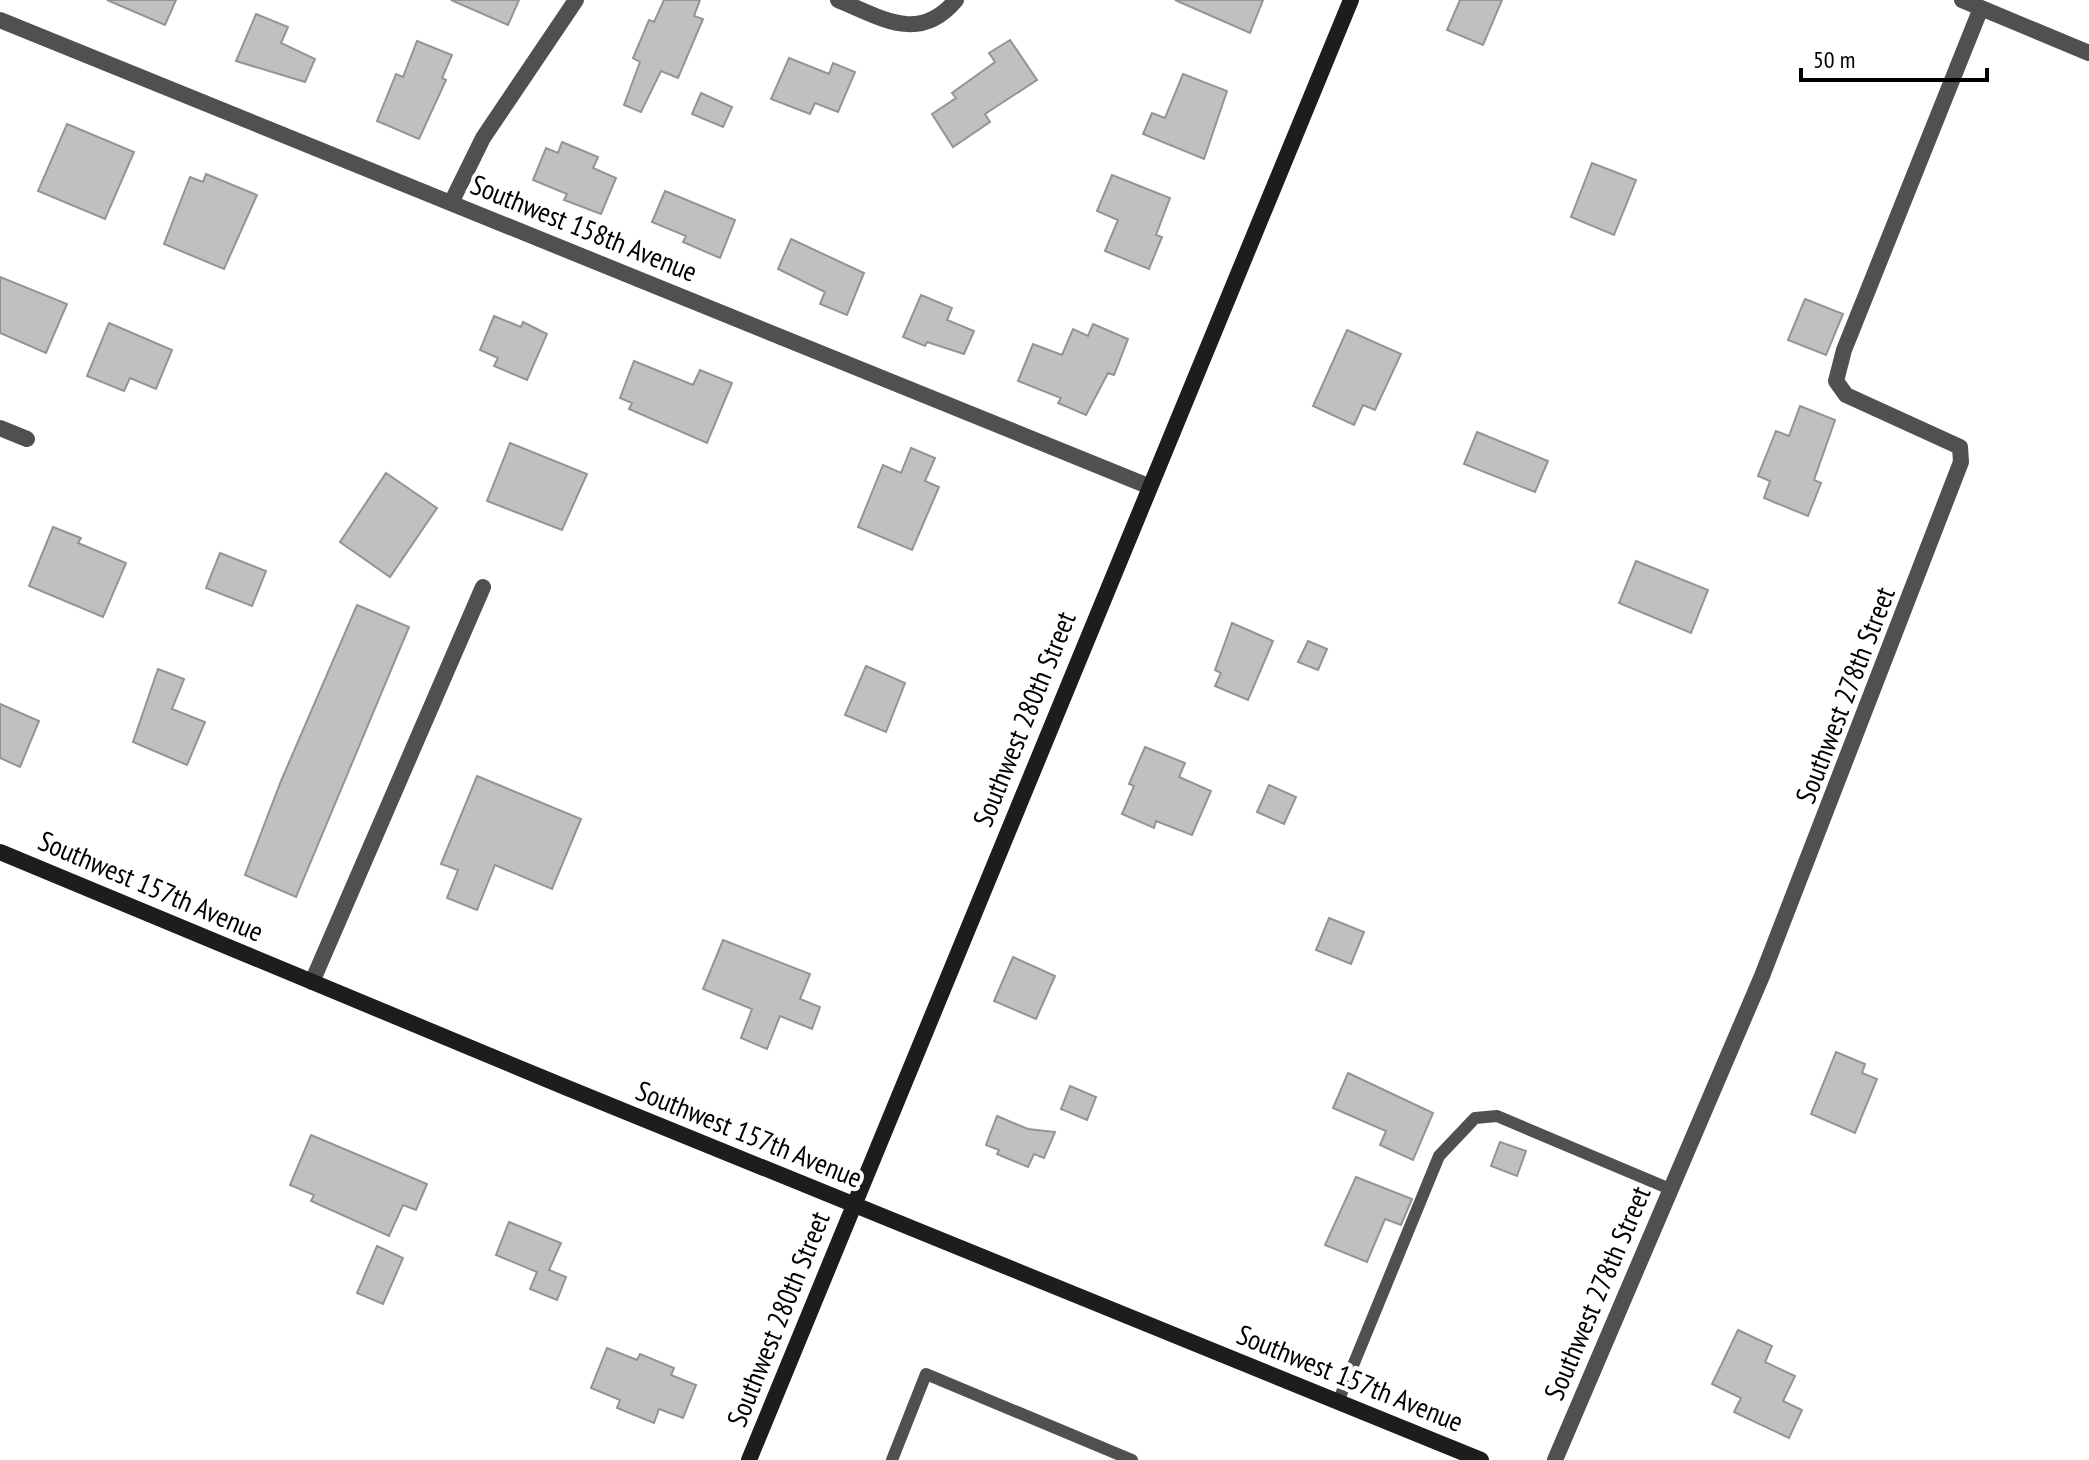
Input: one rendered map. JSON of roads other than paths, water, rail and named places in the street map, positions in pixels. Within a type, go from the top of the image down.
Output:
[{"type":"street","points":[[451,203],[490,126],[576,0]]},
{"type":"street","points":[[838,0],[898,23],[913,25],[936,20],[956,0]]},
{"type":"street","name":"Southwest 280th Street","points":[[749,1460],[1148,486],[1351,0]]},
{"type":"street","points":[[1962,0],[2089,53]]},
{"type":"street","name":"Southwest 278th Street","points":[[1555,1460],[1774,947],[1961,462],[1960,447],[1846,395],[1836,381],[1844,350],[1981,8]]},
{"type":"street","name":"Southwest 158th Avenue","points":[[0,20],[1148,486]]},
{"type":"street","points":[[0,428],[27,439]]},
{"type":"street","points":[[312,982],[483,587]]},
{"type":"street","name":"Southwest 157th Avenue","points":[[0,852],[1481,1460]]},
{"type":"lane","points":[[1338,1402],[1439,1156],[1475,1118],[1497,1116],[1670,1189]]},
{"type":"lane","points":[[892,1460],[926,1374],[1132,1460]]}]
